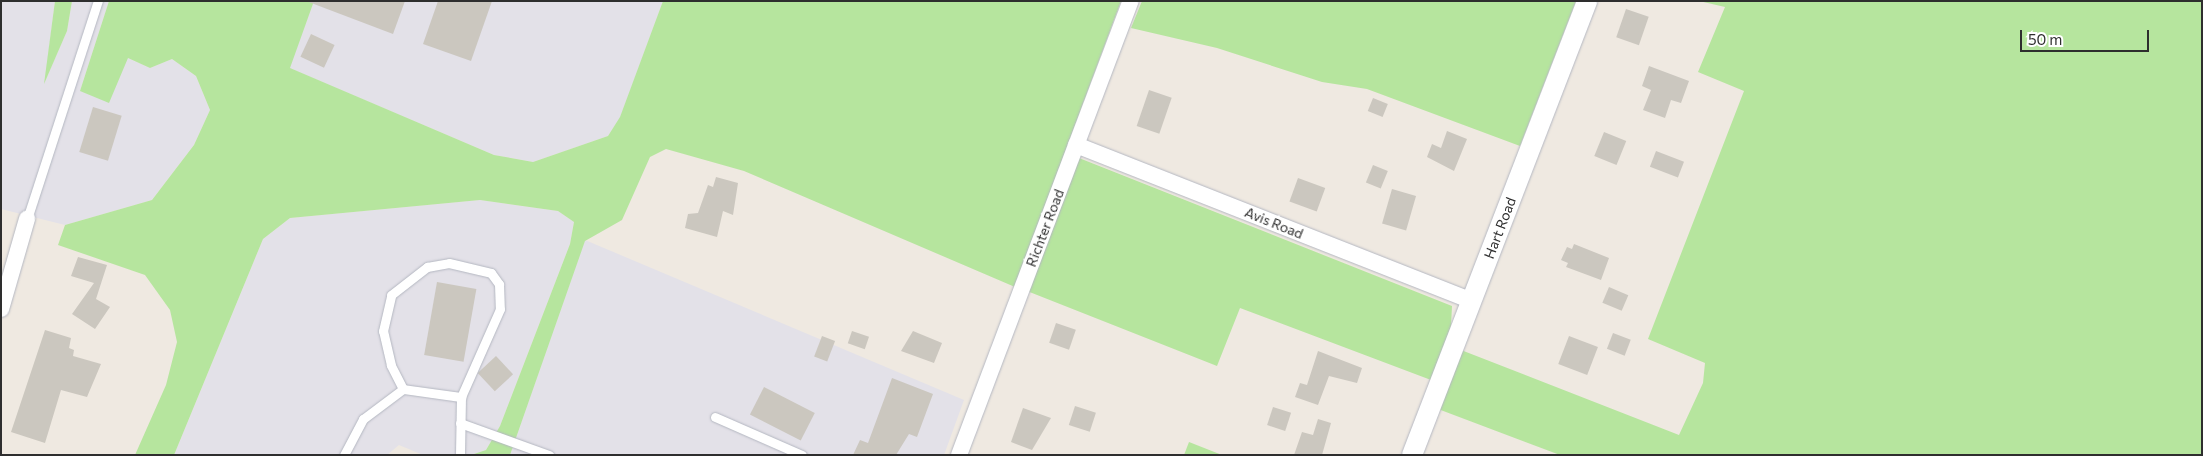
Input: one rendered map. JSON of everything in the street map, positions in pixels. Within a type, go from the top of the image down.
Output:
[{"type":"street","name":"Richter Road","points":[[960,455],[1130,1]]},
{"type":"street","name":"Hart Road","points":[[1412,455],[1587,1]]},
{"type":"street","name":"Avis Road","points":[[1076,145],[1472,301]]},
{"type":"street","points":[[1,309],[27,219]]},
{"type":"lane","points":[[27,219],[98,1]]},
{"type":"lane","points":[[403,389],[391,365],[383,331],[392,295],[427,267],[457,265],[492,273],[499,284],[500,309],[461,397],[460,455]]},
{"type":"lane","points":[[344,455],[363,419],[403,389],[461,397]]},
{"type":"lane","points":[[715,417],[802,455]]},
{"type":"lane","points":[[460,424],[549,455]]},
{"type":"shaded area","points":[[1,1],[55,1],[45,81],[67,31],[72,1],[109,1],[80,91],[128,58],[150,68],[172,59],[196,76],[210,110],[194,145],[152,200],[65,225],[1,209]]},
{"type":"shaded area","points":[[314,1],[663,1],[620,118],[608,136],[533,162],[494,155],[289,68]]},
{"type":"shaded area","points":[[480,200],[558,211],[574,222],[570,244],[500,426],[486,450],[471,455],[423,455],[399,445],[387,455],[174,455],[263,239],[290,218]]},
{"type":"shaded area","points":[[585,240],[964,400],[944,455],[510,455]]},
{"type":"green space","points":[[55,1],[72,1],[67,31],[44,84]]},
{"type":"green space","points":[[109,1],[314,1],[290,68],[494,155],[533,162],[608,136],[620,117],[663,1],[1121,1],[1015,287],[744,171],[666,149],[650,157],[622,220],[585,241],[510,455],[471,455],[486,450],[500,426],[570,244],[574,222],[558,211],[480,200],[290,218],[263,239],[174,455],[135,455],[166,385],[177,342],[170,310],[145,275],[58,245],[65,225],[152,200],[194,145],[210,110],[196,76],[172,59],[150,68],[128,58],[109,103],[80,91]]},
{"type":"green space","points":[[1142,1],[1576,1],[1520,146],[1367,89],[1322,82],[1217,48],[1131,28]]},
{"type":"green space","points":[[1699,1],[2202,1],[2202,455],[1560,455],[1438,409],[1461,350],[1679,435],[1703,383],[1705,363],[1648,339],[1744,91],[1698,72],[1725,7]]},
{"type":"green space","points":[[1079,158],[1452,306],[1451,326],[1431,380],[1240,308],[1217,366],[1027,291]]},
{"type":"green space","points":[[1189,442],[1222,455],[1184,455]]},
{"type":"building","points":[[306,1],[405,1],[393,34]]},
{"type":"building","points":[[438,1],[492,1],[471,61],[423,44]]},
{"type":"building","points":[[1626,9],[1649,17],[1639,45],[1616,37]]},
{"type":"building","points":[[311,34],[335,45],[324,68],[300,57]]},
{"type":"building","points":[[1649,66],[1689,81],[1681,103],[1671,100],[1665,118],[1643,110],[1651,90],[1642,86]]},
{"type":"building","points":[[1149,90],[1172,98],[1159,134],[1137,126]]},
{"type":"building","points":[[1373,98],[1388,104],[1383,117],[1368,111]]},
{"type":"building","points":[[93,107],[122,116],[108,161],[79,152]]},
{"type":"building","points":[[1447,131],[1467,139],[1454,171],[1427,157],[1432,144],[1441,148]]},
{"type":"building","points":[[1604,132],[1626,141],[1617,165],[1594,156]]},
{"type":"building","points":[[1656,151],[1684,162],[1678,178],[1650,167]]},
{"type":"building","points":[[1373,165],[1388,171],[1381,189],[1366,183]]},
{"type":"building","points":[[716,177],[738,183],[733,215],[723,211],[717,237],[685,228],[688,214],[698,213],[708,185],[713,187]]},
{"type":"building","points":[[1298,178],[1325,188],[1317,211],[1289,201]]},
{"type":"building","points":[[1392,189],[1416,196],[1406,230],[1382,224]]},
{"type":"building","points":[[1574,244],[1609,258],[1601,280],[1566,267],[1568,263],[1561,260],[1567,247],[1572,249]]},
{"type":"building","points":[[78,257],[107,265],[96,299],[110,307],[95,329],[72,314],[94,283],[71,276]]},
{"type":"building","points":[[437,282],[476,289],[464,362],[424,355]]},
{"type":"building","points":[[1609,287],[1628,295],[1622,311],[1602,303]]},
{"type":"building","points":[[1056,323],[1076,330],[1069,350],[1049,343]]},
{"type":"building","points":[[45,330],[71,338],[69,348],[74,350],[73,356],[101,364],[87,397],[61,390],[45,443],[11,432]]},
{"type":"building","points":[[852,331],[869,337],[865,349],[848,343]]},
{"type":"building","points":[[913,331],[942,343],[934,363],[901,351]]},
{"type":"building","points":[[1613,333],[1631,340],[1625,356],[1607,349]]},
{"type":"building","points":[[822,336],[835,341],[827,362],[814,357]]},
{"type":"building","points":[[1569,336],[1598,347],[1587,375],[1558,364]]},
{"type":"building","points":[[1318,351],[1362,368],[1357,383],[1329,376],[1318,405],[1295,397],[1300,383],[1307,385]]},
{"type":"building","points":[[496,356],[513,374],[495,391],[478,373]]},
{"type":"building","points":[[892,378],[933,394],[917,437],[909,434],[896,455],[853,455],[860,440],[868,443]]},
{"type":"building","points":[[764,387],[815,413],[801,440],[750,415]]},
{"type":"building","points":[[1075,406],[1096,413],[1090,432],[1069,425]]},
{"type":"building","points":[[1273,407],[1291,413],[1285,431],[1267,425]]},
{"type":"building","points":[[1023,408],[1051,418],[1032,450],[1011,442]]},
{"type":"building","points":[[1318,419],[1331,423],[1322,455],[1294,455],[1302,432],[1313,435]]}]
